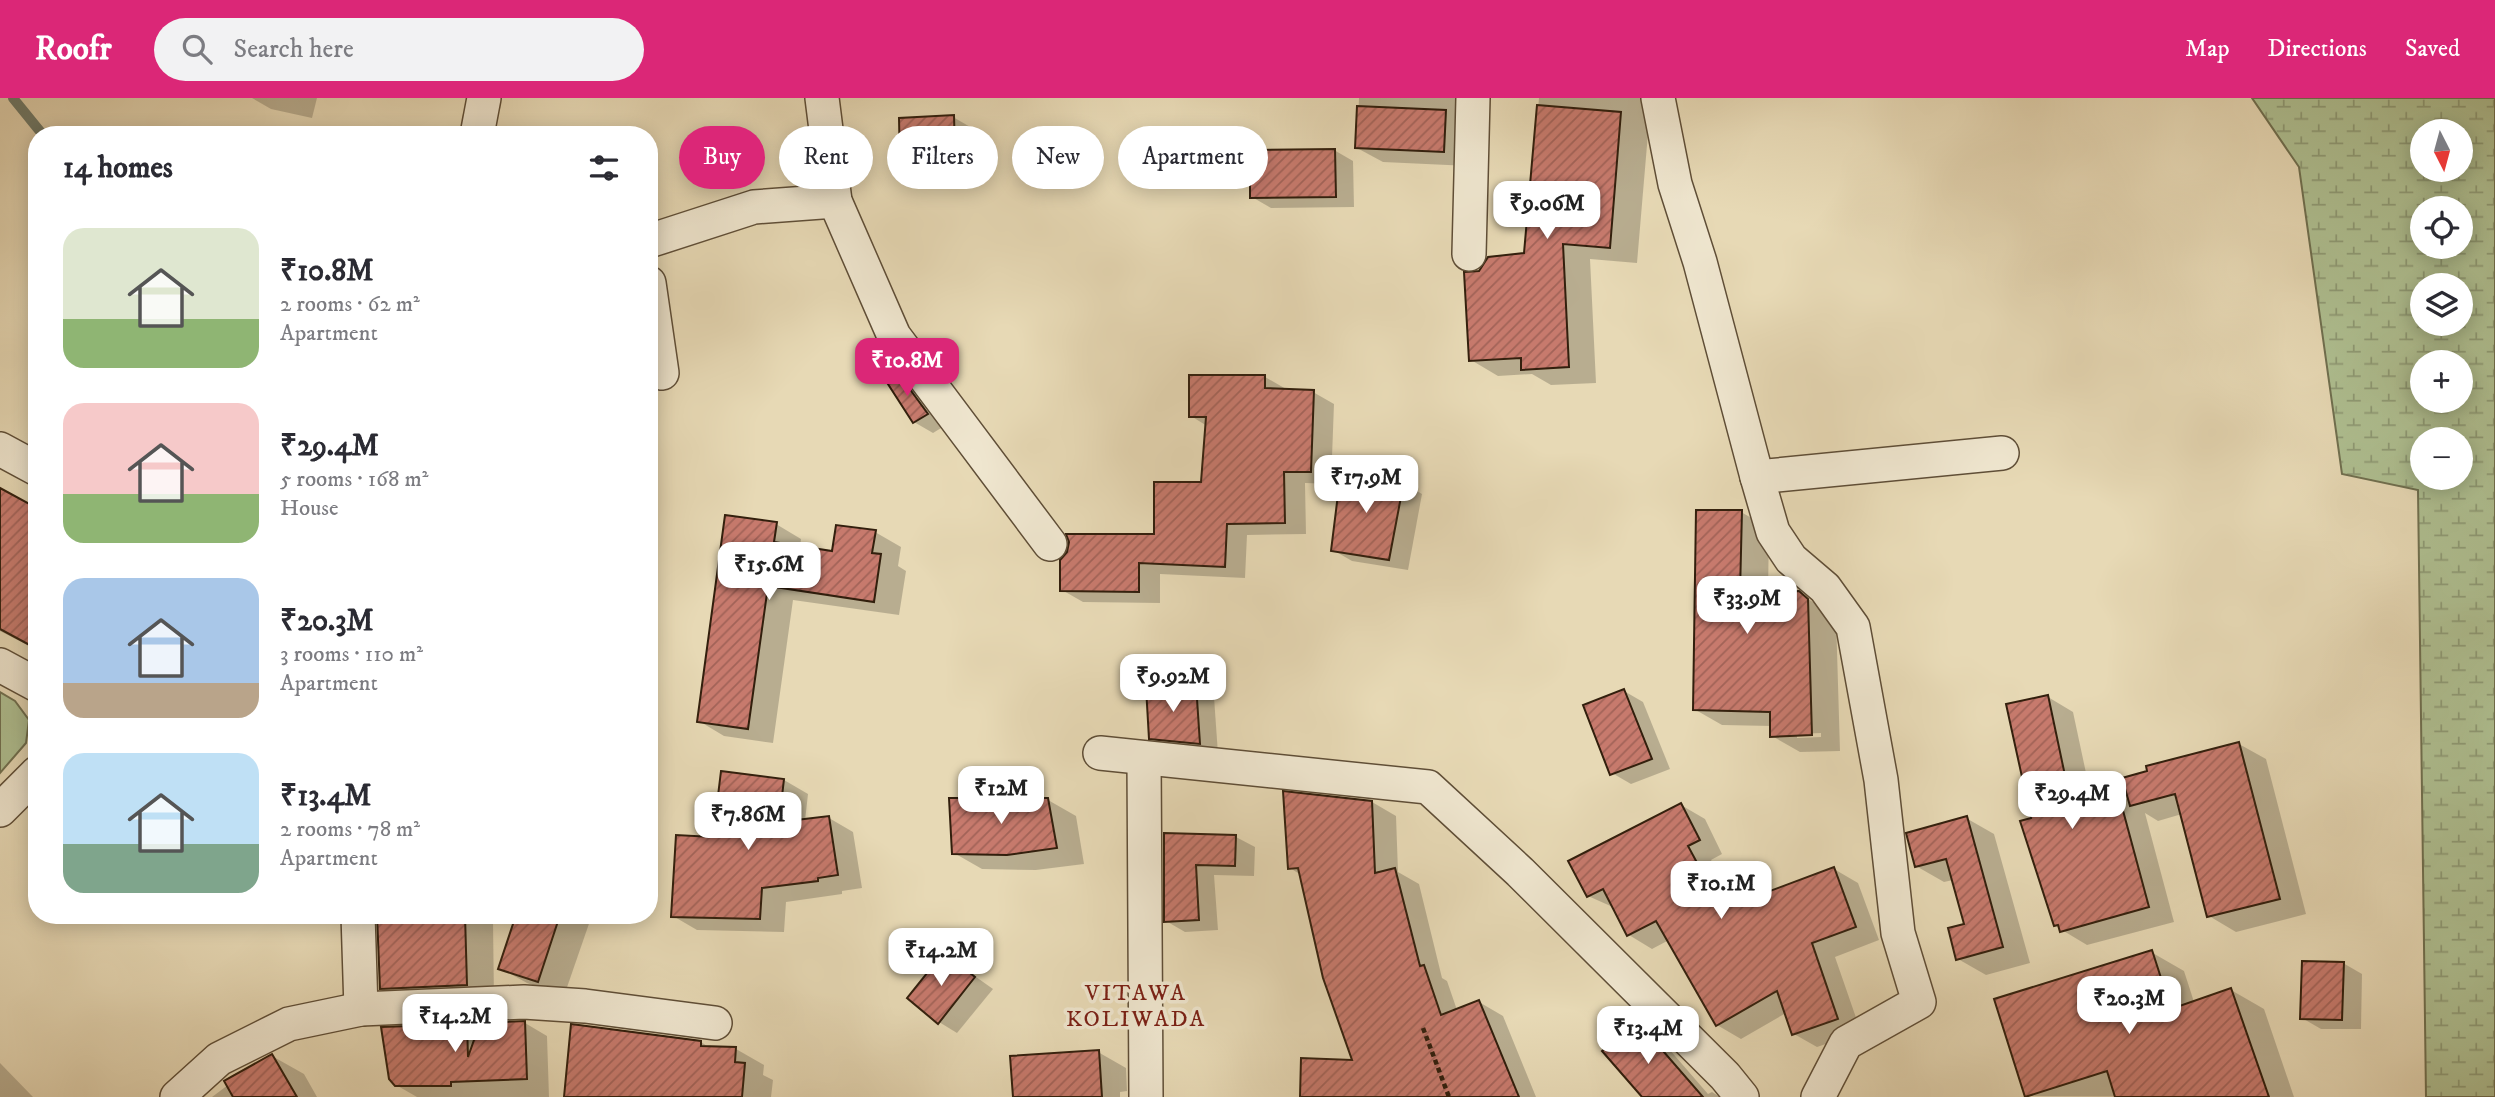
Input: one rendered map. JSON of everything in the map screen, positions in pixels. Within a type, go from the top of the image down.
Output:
[{"type":"street","points":[[479,126],[484,98]]},
{"type":"street","points":[[822,98],[835,201],[894,336],[1050,544]]},
{"type":"street","points":[[1469,254],[1473,98]]},
{"type":"street","points":[[1658,98],[1675,184],[1700,262],[1773,532],[1791,559],[1825,588],[1853,627],[1881,780],[1898,933],[1919,1002],[1846,1043],[1818,1097]]},
{"type":"street","points":[[658,238],[754,207],[835,201]]},
{"type":"street","points":[[658,345],[662,373]]},
{"type":"street","points":[[0,449],[28,464]]},
{"type":"street","points":[[1756,477],[2002,453]]},
{"type":"street","points":[[0,665],[28,680]]},
{"type":"street","points":[[1100,753],[1428,787],[1520,872],[1725,1076],[1742,1097]]},
{"type":"street","points":[[1144,758],[1146,1097]]},
{"type":"street","points":[[0,810],[28,782]]},
{"type":"street","points":[[358,924],[361,1009]]},
{"type":"street","points":[[177,1097],[219,1059],[289,1024],[361,1009],[524,1002],[584,1006],[715,1023]]},
{"type":"path","points":[[1423,1028],[1449,1097]]},
{"type":"green space","points":[[2252,98],[2495,98],[2495,1097],[2426,1097],[2418,490],[2473,490],[2473,427],[2410,427],[2410,488],[2342,474],[2299,167]]},
{"type":"green space","points":[[0,692],[15,701],[28,719],[28,728],[26,743],[0,773]]},
{"type":"building","points":[[1537,105],[1621,112],[1610,248],[1563,244],[1569,367],[1521,370],[1521,358],[1469,361],[1464,272],[1479,271],[1488,257],[1524,253]]},
{"type":"building","points":[[1357,106],[1446,110],[1444,152],[1355,148]]},
{"type":"building","points":[[954,115],[954,126],[899,126],[899,118]]},
{"type":"building","points":[[1335,149],[1336,197],[1250,198],[1250,189],[1268,189],[1268,150]]},
{"type":"building","points":[[898,373],[928,414],[913,423],[886,381]]},
{"type":"building","points":[[1189,375],[1265,375],[1265,388],[1314,390],[1311,472],[1284,472],[1285,523],[1227,524],[1225,567],[1139,563],[1139,592],[1060,591],[1060,560],[1067,552],[1069,542],[1066,534],[1154,534],[1154,482],[1201,482],[1206,417],[1189,417]]},
{"type":"building","points":[[1341,470],[1404,481],[1389,560],[1331,551]]},
{"type":"building","points":[[0,488],[28,503],[28,644],[0,629]]},
{"type":"building","points":[[1696,510],[1742,510],[1740,593],[1799,591],[1808,599],[1812,735],[1770,737],[1770,712],[1693,710]]},
{"type":"building","points":[[725,515],[777,522],[774,542],[832,551],[836,525],[876,530],[872,553],[881,554],[874,602],[768,586],[748,729],[697,722]]},
{"type":"building","points":[[1196,684],[1200,744],[1149,739],[1146,687]]},
{"type":"building","points":[[1624,689],[1652,759],[1610,775],[1583,705]]},
{"type":"building","points":[[2048,695],[2071,804],[2118,792],[2149,907],[2060,932],[2058,925],[2054,926],[2020,821],[2031,818],[2006,704]]},
{"type":"building","points":[[2239,742],[2280,899],[2207,917],[2175,794],[2130,806],[2122,778],[2147,771],[2146,766]]},
{"type":"building","points":[[721,771],[784,779],[779,822],[829,816],[838,875],[818,878],[818,881],[762,888],[760,919],[671,917],[676,835],[713,837]]},
{"type":"building","points":[[1283,791],[1372,801],[1375,873],[1395,868],[1420,966],[1424,965],[1441,1015],[1479,1000],[1519,1097],[1300,1097],[1301,1058],[1352,1060],[1323,978],[1298,868],[1288,869]]},
{"type":"building","points":[[949,798],[1048,798],[1057,848],[1007,855],[952,854]]},
{"type":"building","points":[[1681,803],[1700,840],[1688,846],[1722,909],[1834,867],[1856,927],[1812,943],[1838,1019],[1792,1035],[1777,991],[1716,1026],[1656,921],[1627,936],[1603,889],[1587,897],[1568,861]]},
{"type":"building","points":[[1967,816],[2003,947],[1956,960],[1948,928],[1964,924],[1946,859],[1915,867],[1906,833]]},
{"type":"building","points":[[1164,833],[1236,835],[1235,866],[1196,865],[1199,920],[1164,922]]},
{"type":"building","points":[[377,924],[465,924],[467,985],[380,989]]},
{"type":"building","points":[[513,924],[557,924],[538,982],[498,969]]},
{"type":"building","points":[[2152,950],[2171,1009],[2231,988],[2269,1097],[2115,1097],[2107,1071],[2025,1097],[1994,999]]},
{"type":"building","points":[[944,952],[975,977],[938,1024],[907,998]]},
{"type":"building","points":[[2302,961],[2344,962],[2342,1020],[2300,1019]]},
{"type":"building","points":[[525,1021],[527,1079],[451,1082],[451,1086],[395,1086],[389,1079],[381,1027],[467,1024],[468,1057],[480,1023]]},
{"type":"building","points":[[1637,1021],[1703,1097],[1642,1097],[1602,1051]]},
{"type":"building","points":[[571,1024],[701,1041],[701,1046],[736,1047],[735,1062],[745,1063],[742,1097],[564,1097]]},
{"type":"building","points":[[1099,1050],[1102,1097],[1013,1097],[1010,1056]]},
{"type":"building","points":[[272,1054],[297,1097],[233,1097],[224,1081]]},
{"type":"waterway","points":[[13,98],[36,126]]},
{"type":"district","name":"VITAWA KOLIWADA","points":[[1136,1006]]}]
